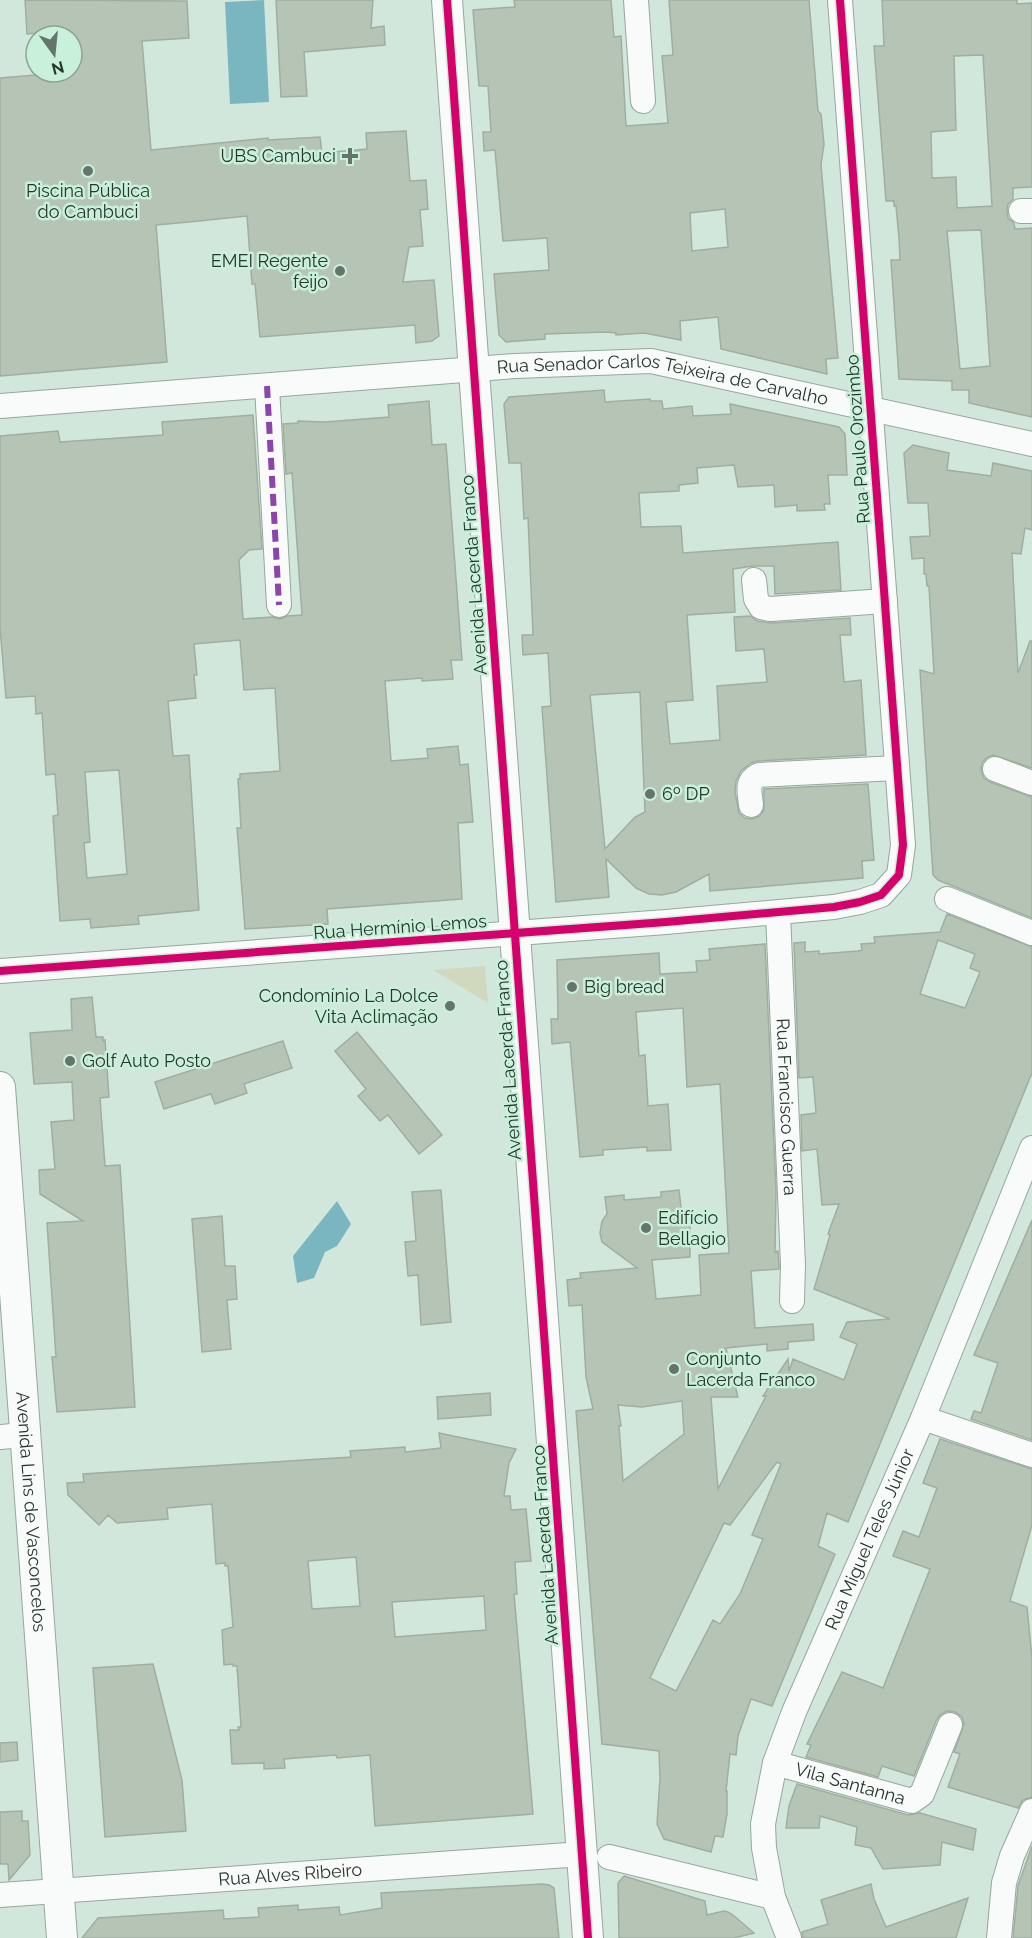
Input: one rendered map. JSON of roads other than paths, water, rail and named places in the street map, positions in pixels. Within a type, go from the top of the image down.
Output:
[{"type":"street","name":"Avenida Lacerda Franco","points":[[447,0],[513,933],[595,1856],[588,1938]]},
{"type":"street","points":[[636,0],[644,101]]},
{"type":"street","name":"Rua Paulo Orozimbo","points":[[840,0],[903,845],[900,875]]},
{"type":"street","name":"Rua Senador Carlos Teixeira de Carvalho","points":[[0,406],[473,369],[651,361],[1032,444]]},
{"type":"street","points":[[267,386],[279,605]]},
{"type":"street","points":[[754,580],[756,599],[761,607],[770,609],[885,601]]},
{"type":"street","points":[[751,806],[749,785],[752,779],[759,775],[897,768]]},
{"type":"street","points":[[995,769],[1032,783]]},
{"type":"street","name":"Rua Hermínio Lemos","points":[[0,971],[778,913],[860,902],[881,895],[900,875]]},
{"type":"street","points":[[947,898],[1032,933]]},
{"type":"street","name":"Rua Francisco Guerra","points":[[778,913],[793,1264],[792,1301]]},
{"type":"street","name":"Avenida Lins de Vasconcelos","points":[[0,1087],[12,1436],[62,1938]]},
{"type":"street","name":"Rua Miguel Teles Júnior","points":[[789,1938],[773,1897],[764,1848],[763,1824],[775,1763],[794,1712],[923,1418],[1032,1148]]},
{"type":"street","points":[[923,1418],[1032,1455]]},
{"type":"street","name":"Vila Santanna","points":[[775,1763],[912,1801],[922,1794],[950,1725]]},
{"type":"street","points":[[999,1938],[1004,1883],[1012,1856],[1032,1812]]},
{"type":"street","name":"Rua Alves Ribeiro","points":[[0,1895],[595,1856],[773,1897]]},
{"type":"water","points":[[264,0],[269,102],[230,104],[225,2]]},
{"type":"water","points":[[337,1201],[351,1224],[337,1246],[325,1252],[314,1278],[297,1283],[293,1256]]},
{"type":"place","name":"UBS Cambuci","points":[[350,156]]},
{"type":"place","name":"Piscina Pública do Cambuci","points":[[88,171]]},
{"type":"place","name":"EMEI Regente feijo","points":[[340,271]]},
{"type":"place","name":"6º DP","points":[[650,794]]},
{"type":"place","name":"Big bread","points":[[572,987]]},
{"type":"place","name":"Condomínio La Dolce Vita Aclimação","points":[[450,1006]]},
{"type":"place","name":"Golf Auto Posto","points":[[70,1061]]},
{"type":"place","name":"Edifício Bellagio","points":[[646,1228]]},
{"type":"place","name":"Conjunto Lacerda Franco","points":[[674,1369]]}]
